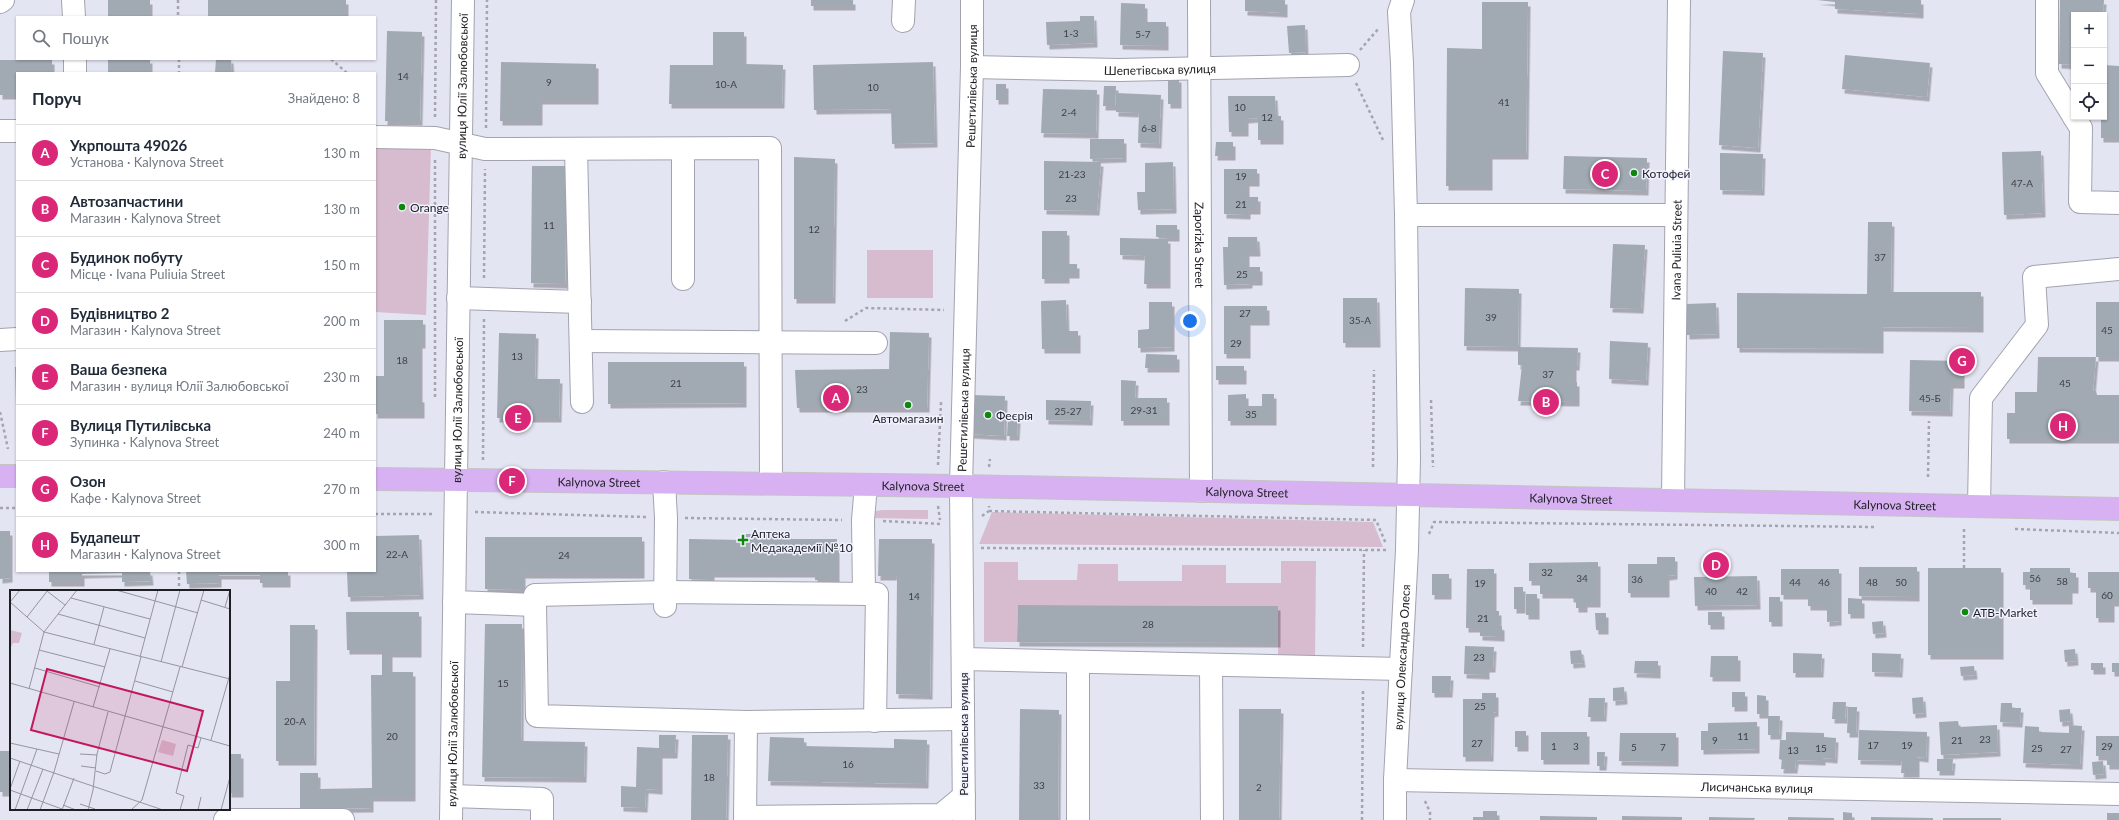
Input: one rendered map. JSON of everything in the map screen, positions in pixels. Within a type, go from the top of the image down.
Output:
[{"type":"main road","points":[[0,476],[16,476]]},
{"type":"main road","name":"Kalynova Street","points":[[376,480],[961,486],[2119,509]]},
{"type":"street","points":[[73,0],[74,16]]},
{"type":"street","name":"вулиця Юлії Залюбовської","points":[[451,820],[463,0]]},
{"type":"street","name":"Решетилівська вулиця","points":[[964,820],[960,524],[972,67],[972,0]]},
{"type":"street","name":"Zaporizka Street","points":[[1199,0],[1202,491]]},
{"type":"street","name":"вулиця Олександра Олеся","points":[[1396,820],[1405,780],[1401,669],[1408,495],[1406,214],[1402,63],[1399,12],[1403,0]]},
{"type":"street","name":"Ivana Puliuia Street","points":[[1673,500],[1675,215],[1679,0]]},
{"type":"street","points":[[2047,0],[2047,73],[2071,112]]},
{"type":"street","points":[[75,60],[75,72]]},
{"type":"street","name":"Шепетівська вулиця","points":[[972,67],[1119,70],[1348,65]]},
{"type":"street","points":[[2076,120],[2081,128],[2080,202],[2119,203]]},
{"type":"street","points":[[0,131],[16,131]]},
{"type":"street","points":[[376,137],[435,138],[486,149],[770,148],[771,483]]},
{"type":"street","points":[[576,149],[582,402]]},
{"type":"street","points":[[683,149],[683,279]]},
{"type":"street","points":[[1406,214],[1675,215]]},
{"type":"street","points":[[1979,506],[1981,398],[2037,325],[2034,277],[2119,269]]},
{"type":"street","points":[[458,298],[580,302]]},
{"type":"street","points":[[0,340],[16,339]]},
{"type":"street","points":[[581,341],[876,343]]},
{"type":"street","points":[[664,482],[666,518],[665,599]]},
{"type":"street","points":[[864,594],[863,520],[866,485]]},
{"type":"street","points":[[875,721],[877,594],[665,599],[536,595],[537,716],[746,722],[875,721],[963,719]]},
{"type":"street","points":[[454,602],[535,605]]},
{"type":"street","points":[[963,659],[1401,669]]},
{"type":"street","points":[[1078,662],[1078,820]]},
{"type":"street","points":[[1211,665],[1212,820]]},
{"type":"street","points":[[746,722],[744,818],[941,815],[964,796]]},
{"type":"street","name":"Лисичанська вулиця","points":[[1405,780],[2119,794]]},
{"type":"street","points":[[452,796],[542,799],[542,820]]},
{"type":"street","points":[[225,820],[354,820]]},
{"type":"path","points":[[178,0],[178,16]]},
{"type":"path","points":[[435,398],[436,0]]},
{"type":"path","points":[[483,454],[487,0]]},
{"type":"path","points":[[1383,24],[1348,65],[1386,147]]},
{"type":"path","points":[[179,60],[179,72]]},
{"type":"path","points":[[332,60],[346,72]]},
{"type":"path","points":[[839,324],[866,308],[944,310]]},
{"type":"path","points":[[1373,467],[1374,370]]},
{"type":"path","points":[[0,412],[8,449]]},
{"type":"path","points":[[1928,477],[1929,421]]},
{"type":"path","points":[[0,508],[16,508]]},
{"type":"path","points":[[973,548],[1388,550],[1376,520],[989,510]]},
{"type":"path","points":[[475,512],[666,518],[863,520],[960,524]]},
{"type":"path","points":[[376,514],[434,514]]},
{"type":"path","points":[[1428,537],[1434,522],[1877,527]]},
{"type":"path","points":[[1956,528],[1972,528]]},
{"type":"path","points":[[1964,528],[1964,568]]},
{"type":"path","points":[[2011,529],[2119,533]]},
{"type":"path","points":[[179,572],[179,590]]},
{"type":"path","points":[[1405,780],[1430,812],[1430,820]]},
{"type":"shaded area","name":"Orange","points":[[376,146],[431,147],[426,315],[376,312]]},
{"type":"shaded area","points":[[867,250],[933,250],[933,298],[867,298]]},
{"type":"shaded area","points":[[882,510],[928,510],[928,519],[870,518],[870,512]]},
{"type":"shaded area","points":[[992,512],[1373,522],[1383,547],[979,544]]},
{"type":"shaded area","points":[[1281,561],[1316,561],[1315,665],[1278,665],[1278,606],[1018,605],[1017,642],[984,642],[984,562],[1018,562],[1018,580],[1077,580],[1078,564],[1118,564],[1118,581],[1182,581],[1182,565],[1226,565],[1226,583],[1281,583]]},
{"type":"building","points":[[108,0],[150,0],[150,16],[108,16]]},
{"type":"building","points":[[208,0],[346,0],[346,16],[208,16]]},
{"type":"building","points":[[811,0],[853,0],[853,6],[811,6]]},
{"type":"building","points":[[1245,0],[1285,0],[1285,13],[1245,11]]},
{"type":"building","points":[[1817,0],[1921,0],[1921,14],[1835,9],[1835,2]]},
{"type":"building","points":[[2060,0],[2104,0],[2103,12],[2071,12],[2071,65],[2059,64]]},
{"type":"building","points":[[1482,2],[1528,2],[1526,155],[1490,155],[1490,186],[1446,186],[1447,48],[1482,49]]},
{"type":"building","points":[[1121,3],[1145,4],[1145,22],[1166,22],[1166,46],[1120,45]]},
{"type":"building","points":[[1080,16],[1094,16],[1095,43],[1047,45],[1046,22],[1080,21]]},
{"type":"building","points":[[1305,25],[1306,52],[1289,53],[1287,26]]},
{"type":"building","points":[[387,31],[422,32],[420,121],[385,121]]},
{"type":"building","points":[[713,32],[744,32],[744,64],[783,65],[782,104],[669,104],[670,65],[713,65]]},
{"type":"building","points":[[1723,51],[1763,53],[1758,148],[1719,145]]},
{"type":"building","points":[[1845,55],[1930,63],[1927,97],[1842,89]]},
{"type":"building","points":[[0,60],[52,60],[52,72],[16,72],[16,95],[0,95]]},
{"type":"building","points":[[108,60],[150,60],[150,72],[108,72]]},
{"type":"building","points":[[216,60],[231,60],[232,72],[215,72]]},
{"type":"building","points":[[501,62],[596,64],[596,100],[540,100],[540,121],[500,121]]},
{"type":"building","points":[[933,62],[935,143],[892,144],[891,109],[814,110],[813,65]]},
{"type":"building","points":[[2107,65],[2119,66],[2119,138],[2101,138],[2101,120],[2107,120]]},
{"type":"building","points":[[1168,78],[1179,78],[1179,104],[1168,104]]},
{"type":"building","points":[[996,84],[1006,84],[1006,100],[996,100]]},
{"type":"building","points":[[1104,86],[1116,86],[1115,106],[1103,106]]},
{"type":"building","points":[[1043,89],[1097,90],[1096,134],[1041,133]]},
{"type":"building","points":[[1116,93],[1161,95],[1159,144],[1138,143],[1139,113],[1116,112]]},
{"type":"building","points":[[1228,96],[1275,96],[1276,116],[1281,116],[1281,140],[1258,140],[1258,118],[1246,119],[1246,132],[1229,132]]},
{"type":"building","points":[[1090,139],[1124,139],[1124,158],[1090,159]]},
{"type":"building","points":[[1216,142],[1233,142],[1233,156],[1215,156]]},
{"type":"building","points":[[2041,151],[2043,213],[2004,215],[2002,152]]},
{"type":"building","points":[[1720,153],[1763,154],[1762,191],[1720,190]]},
{"type":"building","points":[[1564,156],[1647,158],[1646,191],[1563,189]]},
{"type":"building","points":[[794,157],[835,159],[833,299],[794,299]]},
{"type":"building","points":[[1044,161],[1101,162],[1097,211],[1044,210]]},
{"type":"building","points":[[1173,162],[1174,209],[1138,210],[1137,192],[1145,192],[1145,163]]},
{"type":"building","points":[[532,166],[567,166],[565,284],[531,283]]},
{"type":"building","points":[[1224,169],[1257,169],[1257,182],[1247,182],[1247,197],[1258,197],[1258,210],[1248,210],[1248,215],[1224,214]]},
{"type":"building","points":[[1868,222],[1892,222],[1891,292],[1981,292],[1981,328],[1881,327],[1881,349],[1737,348],[1737,293],[1867,294]]},
{"type":"building","points":[[1156,225],[1177,225],[1177,237],[1156,237]]},
{"type":"building","points":[[1042,231],[1067,231],[1067,264],[1077,264],[1077,274],[1067,274],[1067,279],[1042,279]]},
{"type":"building","points":[[1228,237],[1257,237],[1258,252],[1247,252],[1247,267],[1260,267],[1260,281],[1250,281],[1250,284],[1224,285],[1223,247],[1228,247]]},
{"type":"building","points":[[1120,238],[1168,239],[1168,284],[1144,284],[1145,256],[1120,255]]},
{"type":"building","points":[[1613,244],[1645,245],[1641,309],[1610,308]]},
{"type":"building","points":[[1465,288],[1519,289],[1518,347],[1464,346]]},
{"type":"building","points":[[1343,298],[1377,298],[1378,343],[1343,343]]},
{"type":"building","points":[[1066,300],[1067,331],[1078,331],[1078,349],[1042,349],[1041,301]]},
{"type":"building","points":[[1149,302],[1172,302],[1172,347],[1138,348],[1138,330],[1149,329]]},
{"type":"building","points":[[2096,302],[2119,302],[2119,357],[2096,357]]},
{"type":"building","points":[[1716,303],[1717,334],[1687,335],[1686,304]]},
{"type":"building","points":[[1224,306],[1267,306],[1267,321],[1248,321],[1248,354],[1224,354]]},
{"type":"building","points":[[384,320],[423,320],[423,344],[420,344],[420,398],[422,398],[422,414],[376,414],[376,376],[384,376]]},
{"type":"building","points":[[890,332],[929,333],[927,408],[797,408],[795,370],[889,369]]},
{"type":"building","points":[[499,333],[536,334],[535,379],[560,379],[559,418],[497,418]]},
{"type":"building","points":[[1610,341],[1648,343],[1646,381],[1609,379]]},
{"type":"building","points":[[1518,347],[1578,348],[1577,366],[1574,366],[1574,382],[1577,382],[1577,402],[1518,401],[1522,365],[1518,365]]},
{"type":"building","points":[[1146,354],[1177,355],[1177,368],[1145,368]]},
{"type":"building","points":[[2038,357],[2096,357],[2093,391],[2096,391],[2097,395],[2119,395],[2119,439],[2007,439],[2007,413],[2015,413],[2015,392],[2037,392]]},
{"type":"building","points":[[1910,360],[1962,361],[1962,384],[1951,384],[1950,412],[1909,411]]},
{"type":"building","points":[[608,362],[744,362],[744,403],[608,404]]},
{"type":"building","points":[[1216,366],[1244,366],[1244,380],[1216,380]]},
{"type":"building","points":[[15,367],[16,367],[16,407]]},
{"type":"building","points":[[1121,380],[1136,381],[1135,398],[1167,398],[1167,421],[1121,421]]},
{"type":"building","points":[[1246,394],[1246,406],[1262,406],[1262,394],[1274,394],[1274,421],[1228,421],[1228,395]]},
{"type":"building","name":"Феєрія","points":[[972,395],[1005,396],[1004,436],[970,434]]},
{"type":"building","points":[[1046,400],[1091,401],[1090,421],[1046,420]]},
{"type":"building","points":[[1008,417],[1018,418],[1017,436],[1007,436]]},
{"type":"building","points":[[0,531],[10,531],[10,578],[0,579]]},
{"type":"building","points":[[743,534],[789,534],[789,539],[837,539],[837,580],[815,580],[815,573],[712,573],[712,580],[689,579],[689,539],[743,540]]},
{"type":"building","points":[[419,535],[421,595],[348,597],[347,572],[376,572],[376,536]]},
{"type":"building","points":[[485,537],[642,537],[642,574],[523,574],[523,590],[485,589]]},
{"type":"building","points":[[879,539],[932,539],[930,695],[896,694],[897,576],[878,576]]},
{"type":"building","points":[[1657,557],[1675,557],[1675,575],[1667,576],[1667,593],[1628,593],[1628,564],[1657,564]]},
{"type":"building","points":[[1598,562],[1598,603],[1585,603],[1585,608],[1576,608],[1576,598],[1571,598],[1571,594],[1540,594],[1540,581],[1529,581],[1529,563]]},
{"type":"building","points":[[1859,567],[1917,567],[1917,597],[1859,596]]},
{"type":"building","name":"ATB-Market","points":[[1928,568],[2001,568],[2001,655],[1928,655]]},
{"type":"building","points":[[2030,568],[2070,568],[2070,573],[2076,573],[2076,589],[2070,589],[2070,600],[2030,600],[2030,585],[2023,585],[2023,572],[2030,572]]},
{"type":"building","points":[[1467,569],[1494,569],[1494,611],[1499,611],[1499,625],[1502,626],[1502,637],[1480,636],[1480,628],[1466,628]]},
{"type":"building","points":[[1781,569],[1839,569],[1839,621],[1827,622],[1827,606],[1808,606],[1808,595],[1781,595]]},
{"type":"building","points":[[49,572],[150,572],[151,581],[122,582],[122,573],[82,574],[82,582],[49,582]]},
{"type":"building","points":[[186,572],[288,572],[288,583],[260,583],[260,575],[219,575],[219,583],[187,584]]},
{"type":"building","points":[[2088,572],[2119,572],[2119,602],[2112,602],[2112,618],[2096,618],[2096,588],[2088,588]]},
{"type":"building","points":[[1432,574],[1449,574],[1449,595],[1432,595]]},
{"type":"building","points":[[1757,576],[1758,605],[1695,606],[1694,577]]},
{"type":"building","points":[[1514,587],[1523,587],[1523,609],[1514,609]]},
{"type":"building","points":[[1526,594],[1537,594],[1537,615],[1526,615]]},
{"type":"building","points":[[1769,597],[1780,597],[1780,622],[1769,622]]},
{"type":"building","points":[[1848,598],[1862,599],[1862,614],[1848,614]]},
{"type":"building","points":[[1018,605],[1278,606],[1278,643],[1017,642]]},
{"type":"building","points":[[346,612],[419,612],[419,653],[390,653],[390,672],[413,672],[413,797],[371,797],[371,808],[300,809],[300,773],[318,773],[318,789],[372,788],[371,675],[382,675],[382,650],[347,650]]},
{"type":"building","points":[[1708,612],[1722,612],[1722,625],[1708,625]]},
{"type":"building","points":[[1595,613],[1606,613],[1606,630],[1596,630]]},
{"type":"building","points":[[1883,621],[1884,633],[1873,634],[1872,622]]},
{"type":"building","points":[[485,624],[522,624],[521,741],[585,742],[584,778],[482,777]]},
{"type":"building","points":[[290,625],[315,625],[314,761],[276,761],[276,681],[290,681]]},
{"type":"building","points":[[1465,646],[1494,647],[1493,668],[1487,668],[1487,675],[1464,674]]},
{"type":"building","points":[[2075,649],[2076,661],[2065,662],[2064,650]]},
{"type":"building","points":[[1581,650],[1583,663],[1571,664],[1570,651]]},
{"type":"building","points":[[1793,653],[1822,654],[1821,673],[1793,673]]},
{"type":"building","points":[[1872,653],[1901,654],[1900,673],[1872,672]]},
{"type":"building","points":[[1711,656],[1738,656],[1738,677],[1710,677]]},
{"type":"building","points":[[1635,661],[1658,661],[1658,674],[1634,673]]},
{"type":"building","points":[[2091,663],[2103,663],[2103,670],[2091,670]]},
{"type":"building","points":[[2112,663],[2119,663],[2119,672],[2112,672]]},
{"type":"building","points":[[1974,666],[1975,675],[1961,676],[1960,667]]},
{"type":"building","points":[[1432,676],[1451,676],[1450,693],[1432,693]]},
{"type":"building","points":[[1624,687],[1625,700],[1613,701],[1613,688]]},
{"type":"building","points":[[1732,692],[1745,692],[1745,707],[1732,707]]},
{"type":"building","points":[[1482,693],[1496,693],[1496,712],[1492,713],[1491,757],[1463,757],[1463,699],[1482,699]]},
{"type":"building","points":[[1757,695],[1766,696],[1766,714],[1757,714]]},
{"type":"building","points":[[1923,697],[1924,713],[1913,714],[1912,698]]},
{"type":"building","points":[[1589,698],[1605,698],[1604,717],[1588,717]]},
{"type":"building","points":[[1833,702],[1846,702],[1845,719],[1832,719]]},
{"type":"building","points":[[2001,703],[2012,703],[2012,708],[2021,708],[2020,723],[2000,722]]},
{"type":"building","points":[[1848,707],[1857,707],[1856,733],[1847,733]]},
{"type":"building","points":[[1020,709],[1059,710],[1058,820],[1019,820]]},
{"type":"building","points":[[1239,709],[1281,709],[1279,820],[1239,820]]},
{"type":"building","points":[[2070,709],[2071,721],[2060,722],[2059,710]]},
{"type":"building","points":[[1768,716],[1780,716],[1779,735],[1768,735]]},
{"type":"building","points":[[1958,721],[1959,727],[1997,725],[1998,752],[1941,755],[1939,722]]},
{"type":"building","points":[[1757,722],[1757,749],[1701,750],[1701,731],[1708,731],[1708,723]]},
{"type":"building","points":[[2069,725],[2082,726],[2080,765],[2023,763],[2025,726],[2039,727],[2039,732],[2069,733]]},
{"type":"building","points":[[1859,730],[1927,732],[1926,758],[1917,757],[1917,773],[1901,773],[1902,761],[1858,760]]},
{"type":"building","points":[[1515,731],[1526,731],[1526,747],[1515,747]]},
{"type":"building","points":[[1541,732],[1587,732],[1587,760],[1541,760]]},
{"type":"building","points":[[1786,732],[1824,733],[1824,737],[1836,738],[1835,759],[1823,758],[1823,761],[1796,760],[1795,769],[1781,769],[1782,760],[1779,759],[1780,740],[1786,740]]},
{"type":"building","points":[[1620,733],[1676,733],[1676,762],[1619,761]]},
{"type":"building","points":[[659,735],[676,735],[675,754],[660,754],[660,790],[646,789],[645,808],[621,807],[621,786],[636,787],[637,747],[659,748]]},
{"type":"building","points":[[692,735],[728,735],[726,820],[691,820]]},
{"type":"building","points":[[2096,736],[2119,736],[2119,765],[2107,765],[2107,756],[2096,756]]},
{"type":"building","points":[[770,737],[804,738],[804,746],[894,748],[894,739],[927,740],[926,784],[768,781]]},
{"type":"building","points":[[0,751],[10,751],[10,792],[0,792]]},
{"type":"building","points":[[1597,752],[1605,752],[1604,766],[1597,766]]},
{"type":"building","points":[[230,754],[241,754],[241,793],[230,793]]},
{"type":"building","points":[[1937,759],[1953,759],[1952,771],[1937,771]]},
{"type":"building","points":[[2103,761],[2104,774],[2093,775],[2092,762]]},
{"type":"building","points":[[1483,811],[1497,811],[1497,820],[1473,820],[1473,817],[1483,817]]},
{"type":"building","points":[[1843,812],[1852,813],[1852,820],[1843,820]]},
{"type":"building","points":[[2107,813],[2119,813],[2119,820],[2107,820]]},
{"type":"building","points":[[1540,816],[1597,817],[1597,820],[1540,820]]},
{"type":"building","points":[[1622,816],[1682,817],[1682,820],[1622,820]]},
{"type":"building","points":[[1709,817],[1755,818],[1754,820],[1709,820]]},
{"type":"building","points":[[1788,817],[1834,818],[1834,820],[1788,820]]},
{"type":"building","points":[[1871,817],[1933,818],[1933,820],[1871,820]]},
{"type":"building","points":[[1943,818],[2001,818],[2001,820],[1943,820]]},
{"type":"place","name":"Котофей","points":[[1634,173]]},
{"type":"place","name":"Будинок побуту","points":[[1605,174]]},
{"type":"place","name":"Orange","points":[[402,207]]},
{"type":"place","name":"Озон","points":[[1962,361]]},
{"type":"place","name":"Укрпошта 49026","points":[[836,398]]},
{"type":"place","name":"Автозапчастини","points":[[1546,402]]},
{"type":"place","name":"Автомагазин","points":[[908,405]]},
{"type":"place","name":"Феєрія","points":[[988,415]]},
{"type":"place","name":"Ваша безпека","points":[[518,418]]},
{"type":"place","name":"Будапешт","points":[[2063,426]]},
{"type":"place","name":"Вулиця Путилівська","points":[[512,481]]},
{"type":"place","name":"Аптека Медакадемії №10","points":[[743,540]]},
{"type":"place","name":"Будівництво 2","points":[[1716,565]]},
{"type":"place","name":"ATB-Market","points":[[1965,612]]}]
